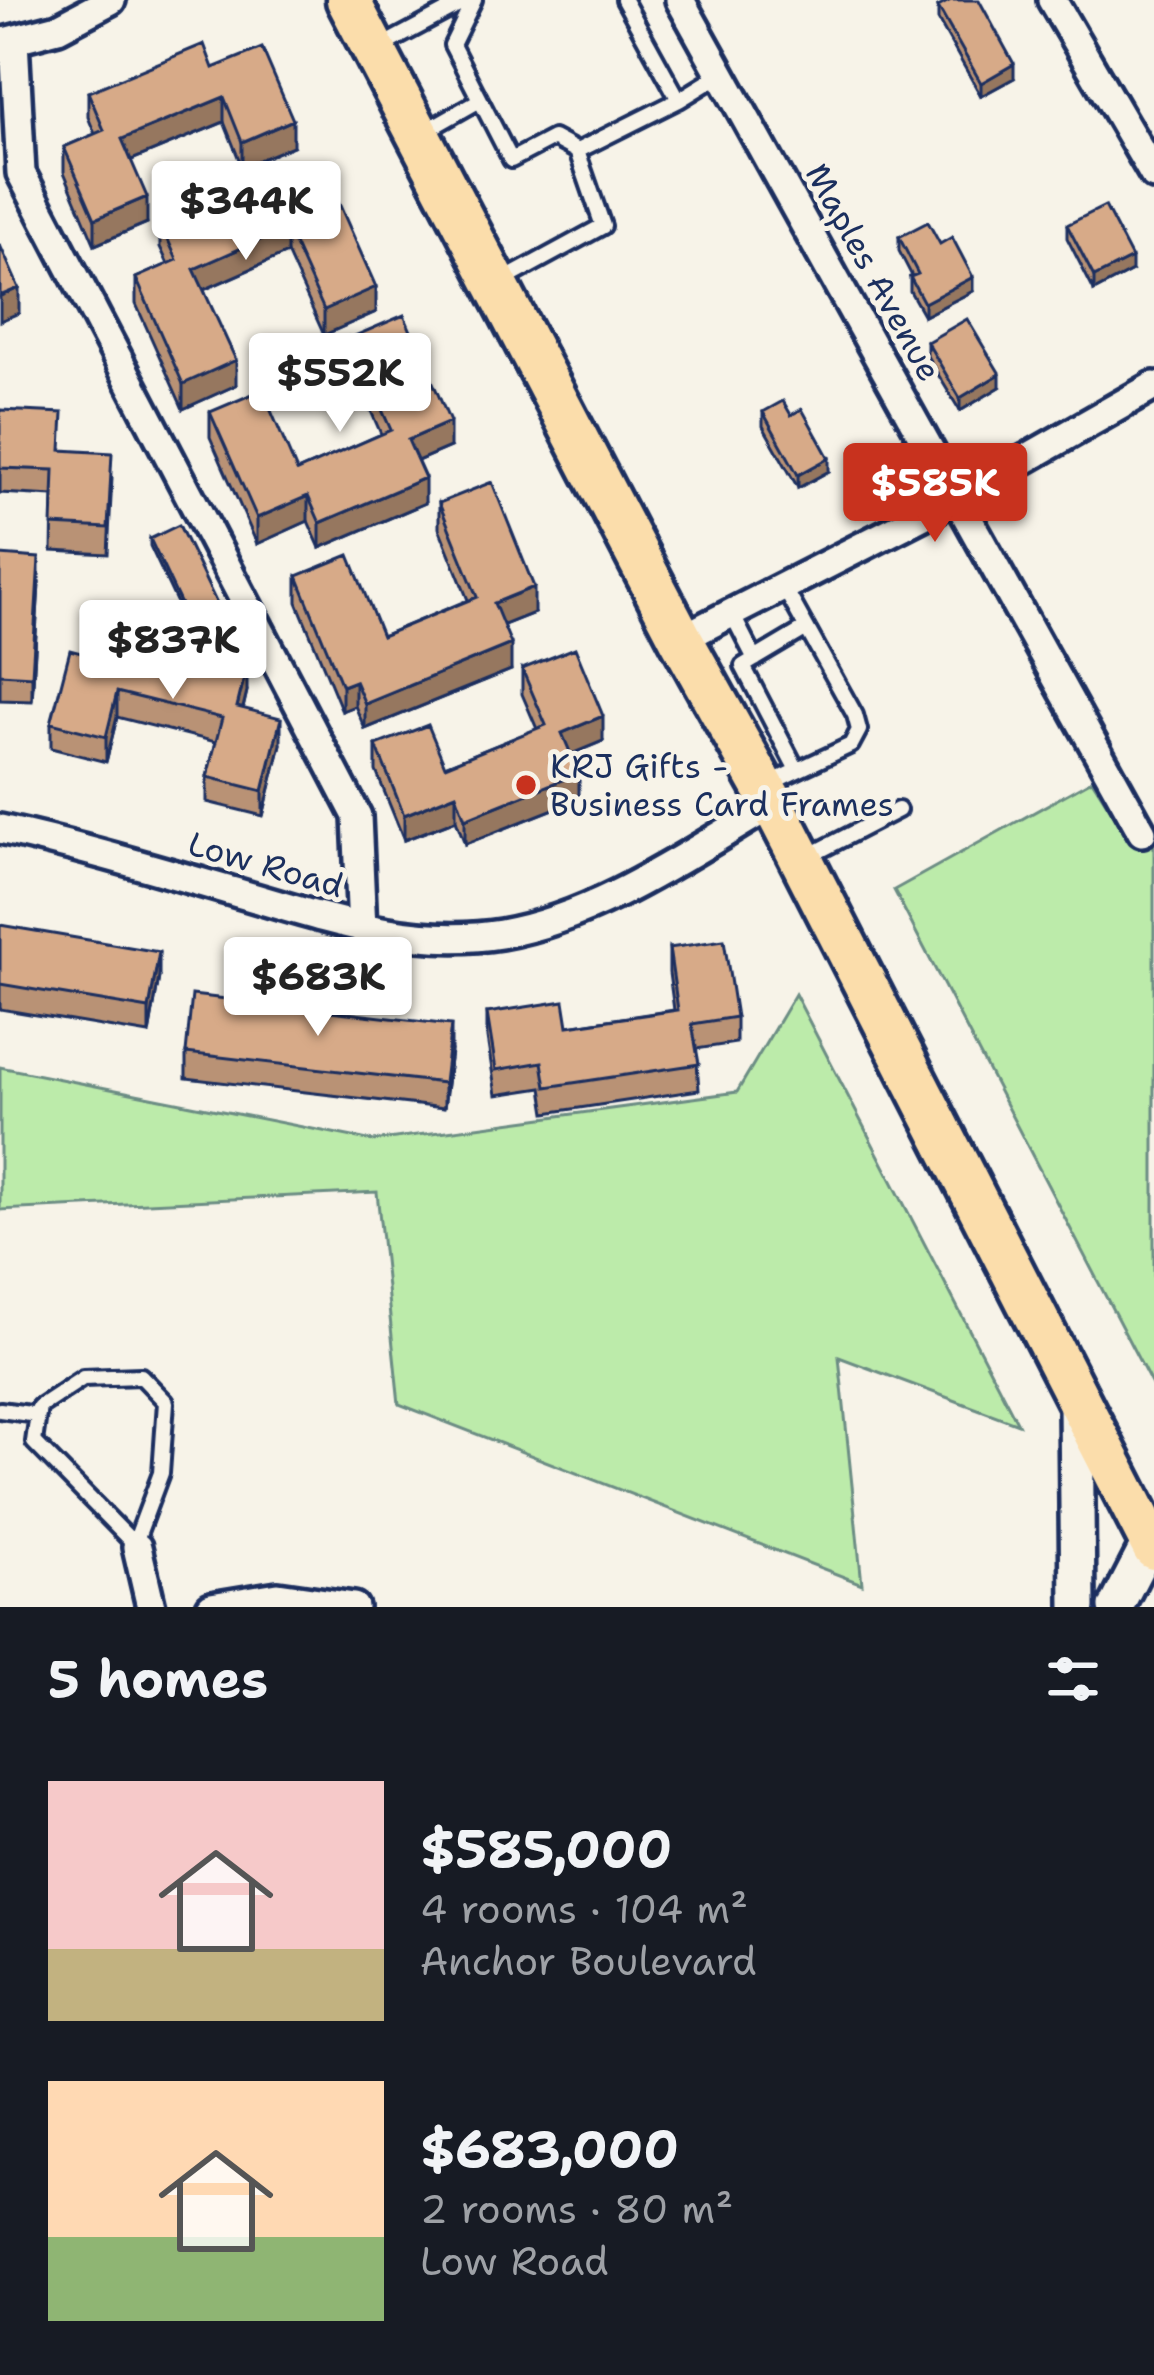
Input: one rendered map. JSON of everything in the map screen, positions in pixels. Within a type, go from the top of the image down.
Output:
[{"type":"main road","points":[[348,0],[681,639],[778,787],[802,860],[1152,1544]]},
{"type":"street","points":[[111,0],[58,28],[7,42],[21,173],[357,815],[362,928]]},
{"type":"street","name":"Maples Avenue","points":[[680,0],[1142,832]]},
{"type":"street","points":[[1052,0],[1154,175]]},
{"type":"street","points":[[681,639],[957,498],[1154,386]]},
{"type":"street","name":"Low Road","points":[[0,829],[74,845],[362,928],[439,939],[502,933],[572,914],[651,875],[778,787]]},
{"type":"street","points":[[1076,1394],[1078,1607]]},
{"type":"street","points":[[1116,1607],[1152,1544]]},
{"type":"street","points":[[137,1546],[151,1607]]},
{"type":"street","points":[[211,1607],[278,1597],[354,1607]]},
{"type":"lane","points":[[374,50],[471,0]]},
{"type":"lane","points":[[471,0],[452,44],[511,160],[553,138],[577,151],[604,226],[495,284]]},
{"type":"lane","points":[[624,0],[679,100]]},
{"type":"lane","points":[[577,151],[723,73]]},
{"type":"lane","points":[[418,135],[480,100]]},
{"type":"lane","points":[[785,589],[859,730],[851,745],[778,787],[743,666],[805,629]]},
{"type":"lane","points":[[732,614],[755,659]]},
{"type":"lane","points":[[802,860],[898,810]]},
{"type":"lane","points":[[141,1376],[166,1402],[161,1473],[137,1546],[34,1442],[39,1407],[83,1378],[141,1376]]},
{"type":"lane","points":[[0,1410],[38,1415]]},
{"type":"green space","points":[[1092,780],[1132,843],[1154,833],[1154,1389],[894,890]]},
{"type":"green space","points":[[795,994],[1018,1424],[839,1357],[862,1584],[399,1404],[377,1192],[0,1210],[0,1067],[373,1141],[737,1092]]},
{"type":"building","points":[[951,0],[979,0],[1014,64],[981,83],[938,7]]},
{"type":"building","points":[[204,44],[213,68],[262,48],[293,120],[242,142],[224,97],[122,139],[147,197],[95,219],[64,147],[104,130],[88,92]]},
{"type":"building","points":[[265,175],[278,204],[329,181],[376,287],[324,310],[287,228],[194,269],[236,360],[183,384],[136,278],[177,260],[160,222]]},
{"type":"building","points":[[1105,206],[1132,258],[1094,277],[1067,225]]},
{"type":"building","points":[[928,222],[940,244],[952,237],[973,277],[924,303],[910,277],[918,274],[899,237]]},
{"type":"building","points":[[0,245],[19,288],[0,296]]},
{"type":"building","points":[[404,315],[450,422],[408,440],[425,478],[320,523],[308,496],[257,518],[210,412],[262,390],[297,471],[391,430],[350,338]]},
{"type":"building","points":[[967,319],[1000,374],[960,398],[927,342]]},
{"type":"building","points":[[783,401],[791,415],[802,409],[829,458],[798,475],[763,412]]},
{"type":"building","points":[[0,410],[63,413],[61,450],[112,453],[108,528],[52,525],[54,470],[0,468]]},
{"type":"building","points":[[492,482],[534,587],[494,603],[511,644],[365,704],[355,681],[342,686],[297,576],[349,555],[382,636],[477,597],[439,503]]},
{"type":"building","points":[[179,525],[230,631],[200,645],[150,539]]},
{"type":"building","points":[[0,555],[39,558],[32,676],[0,674]]},
{"type":"building","points":[[130,636],[247,666],[237,707],[281,718],[263,791],[207,777],[222,718],[117,692],[106,737],[51,723],[70,650],[123,664]]},
{"type":"building","points":[[575,648],[603,716],[562,733],[579,773],[465,819],[456,794],[404,815],[376,745],[428,725],[445,766],[546,725],[522,669]]},
{"type":"building","points":[[0,925],[159,952],[149,1009],[0,984]]},
{"type":"building","points":[[724,940],[736,1017],[692,1024],[699,1064],[546,1087],[542,1062],[496,1070],[487,1013],[564,1001],[568,1026],[678,1010],[669,948]]},
{"type":"building","points":[[192,995],[451,1025],[444,1083],[186,1053]]},
{"type":"place","name":"KRJ Gifts - Business Card Frames","points":[[526,785]]}]
